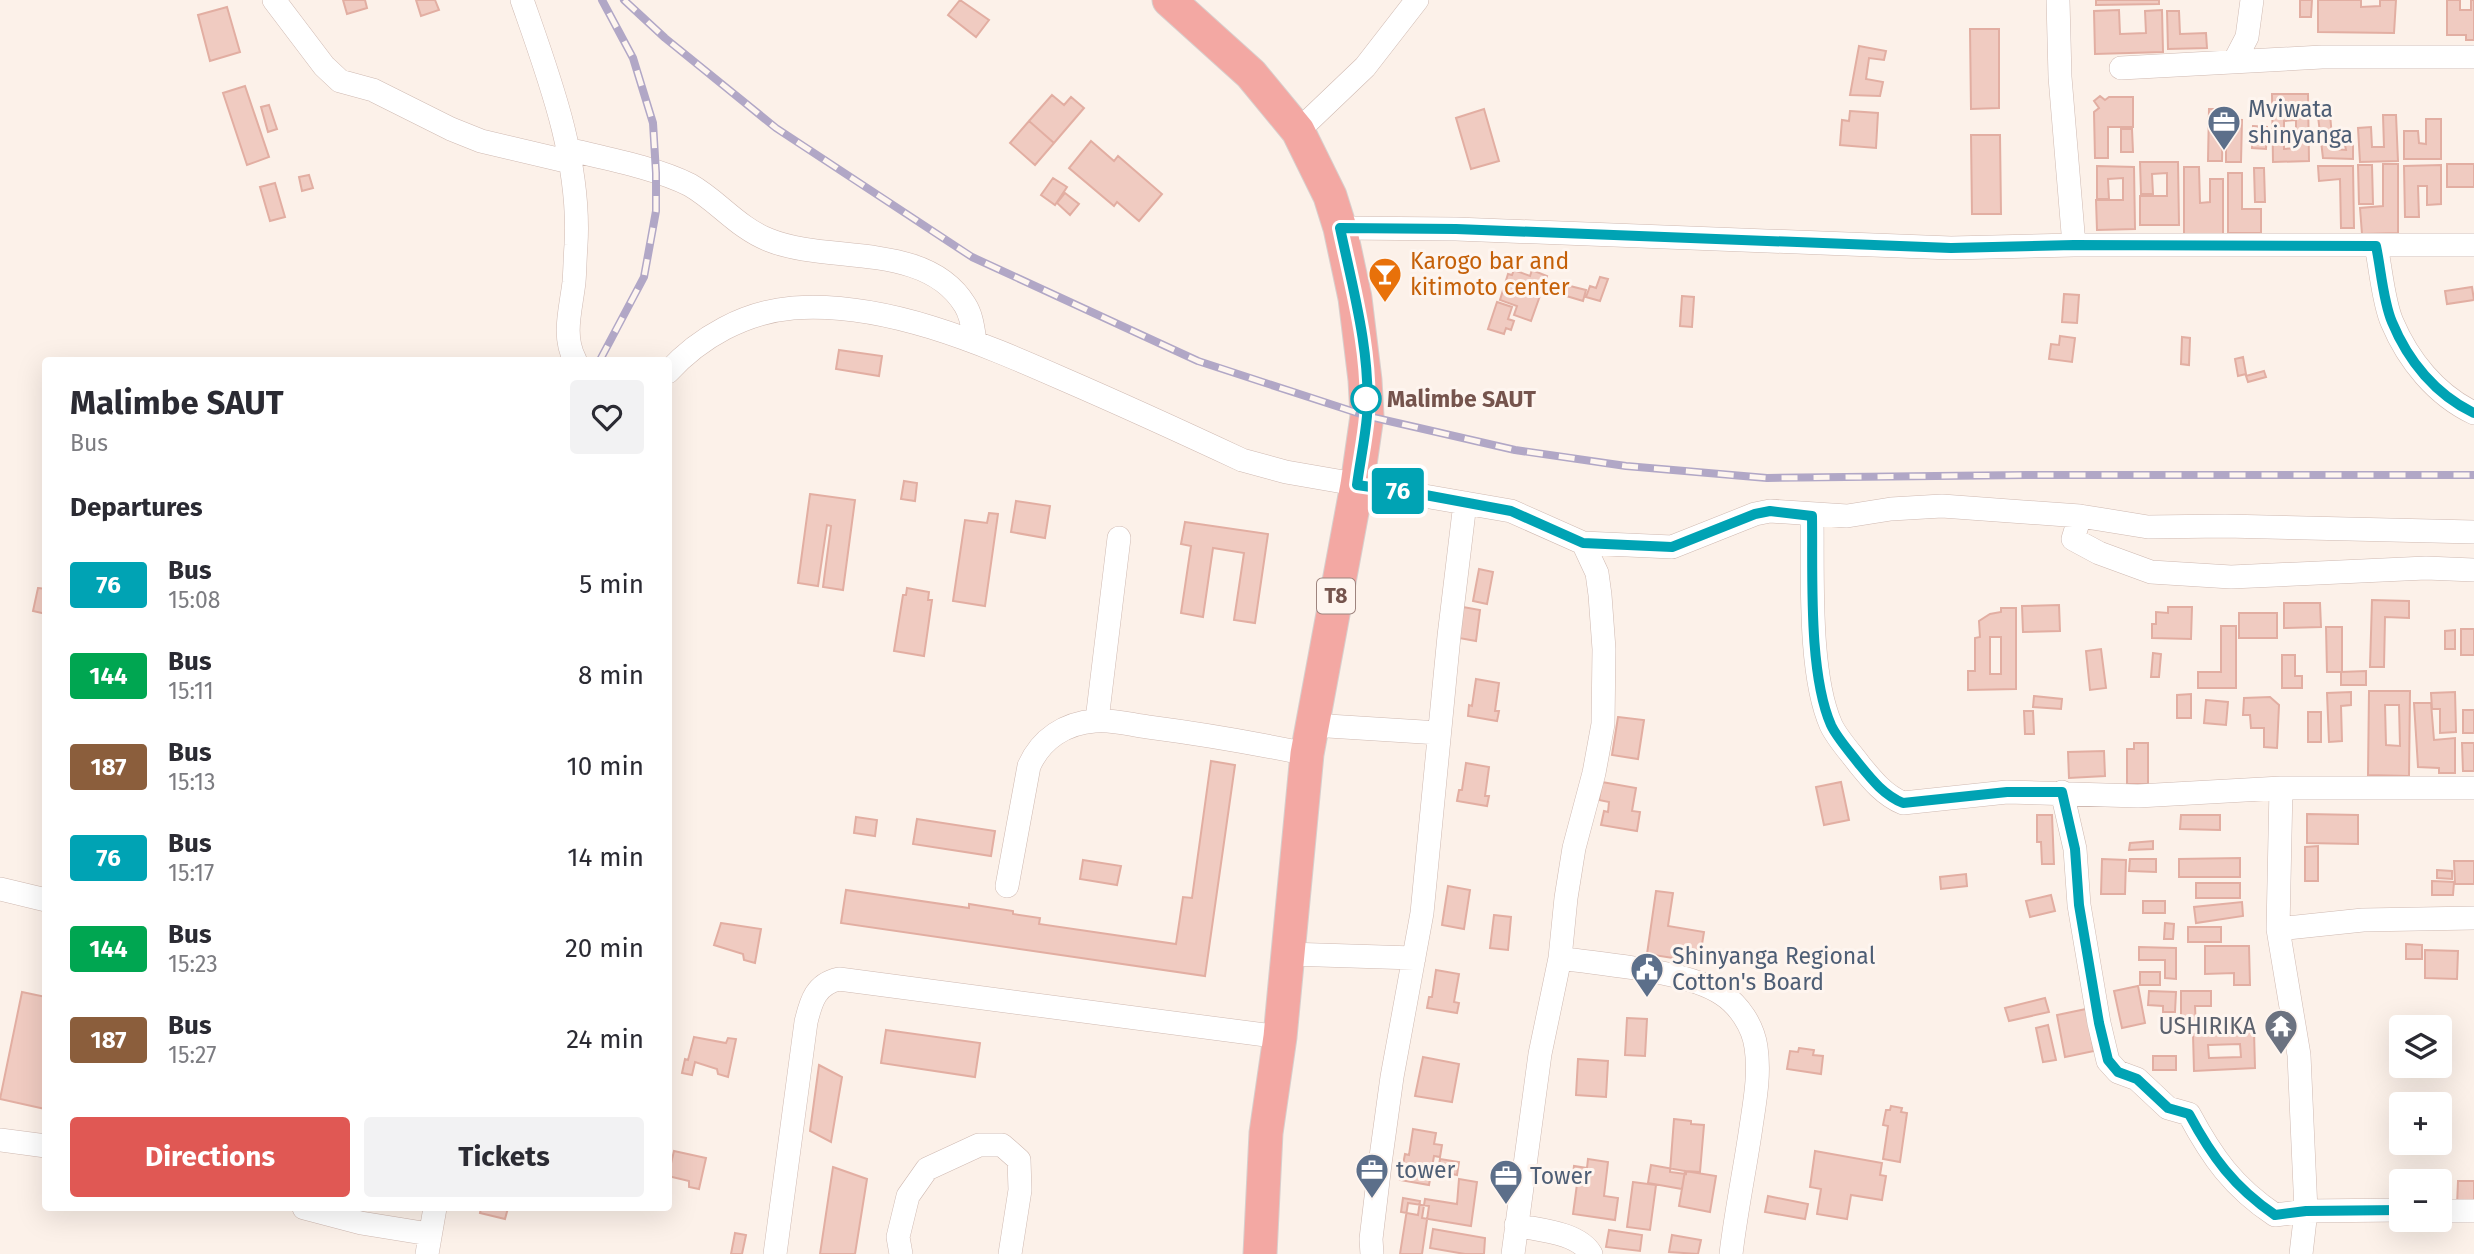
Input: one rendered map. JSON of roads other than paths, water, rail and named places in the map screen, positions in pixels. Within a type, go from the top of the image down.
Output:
[{"type":"highway","name":"T8","points":[[1172,1],[1251,74],[1298,131],[1330,196],[1340,228],[1355,298],[1365,380],[1367,416],[1357,485],[1309,739],[1280,1037],[1266,1133],[1260,1254]]},
{"type":"street","points":[[274,0],[324,66],[340,80],[373,90],[481,141],[656,173],[690,186],[744,227],[764,239],[790,249],[877,257],[921,268],[943,281],[965,304],[972,321],[975,341]]},
{"type":"street","points":[[522,0],[560,117],[568,155],[577,225],[574,281],[567,328],[573,357]]},
{"type":"street","points":[[1298,131],[1365,67],[1417,0]]},
{"type":"street","points":[[2058,0],[2060,76],[2074,245]]},
{"type":"street","points":[[2234,62],[2247,37],[2252,0]]},
{"type":"street","points":[[2121,68],[2322,57],[2474,57]]},
{"type":"street","points":[[1340,228],[1456,229],[1951,248],[2074,245],[2474,245]]},
{"type":"street","points":[[2376,246],[2391,320],[2417,368],[2453,403],[2474,413]]},
{"type":"street","points":[[672,368],[683,356],[720,330],[743,320],[793,308],[836,309],[888,317],[975,341],[1242,460],[1286,472],[1511,511],[1583,543],[1672,547],[1755,514],[1770,511],[1812,516],[1847,516],[1891,509],[1942,506],[2080,516],[2148,527],[2225,526],[2474,532]]},
{"type":"street","points":[[1372,1254],[1371,1239],[1397,1042],[1423,901],[1465,503]]},
{"type":"street","points":[[1812,516],[1815,640],[1821,691],[1831,726],[1871,779],[1890,798],[1903,803],[2007,792],[2138,796],[2281,788],[2474,788]]},
{"type":"street","points":[[2080,516],[2073,539],[2099,554],[2151,572],[2231,577],[2427,568],[2474,570]]},
{"type":"street","points":[[1097,720],[1119,538]]},
{"type":"street","points":[[1513,1254],[1540,1054],[1560,958],[1574,848],[1594,773],[1603,724],[1604,649],[1600,595],[1597,573],[1583,543]]},
{"type":"street","points":[[1007,886],[1028,766],[1043,743],[1069,726],[1097,720],[1242,740],[1439,733]]},
{"type":"street","points":[[2281,788],[2278,929],[2299,1055],[2306,1211],[2301,1254]]},
{"type":"street","points":[[2062,792],[2075,849],[2079,905],[2108,1060],[2118,1072],[2137,1079],[2168,1108],[2189,1114],[2225,1173],[2252,1199],[2275,1215],[2306,1211],[2389,1210]]},
{"type":"street","points":[[0,889],[42,899]]},
{"type":"street","points":[[2278,929],[2363,920],[2474,918]]},
{"type":"street","points":[[1288,954],[1414,958]]},
{"type":"street","points":[[1560,958],[1698,982],[1722,993],[1737,1006],[1745,1018],[1756,1045],[1758,1084],[1731,1254]]},
{"type":"street","points":[[775,1254],[806,1022],[811,1003],[819,988],[829,981],[839,979],[1280,1037]]},
{"type":"street","points":[[0,1140],[42,1145]]},
{"type":"street","points":[[901,1254],[898,1237],[908,1196],[920,1178],[927,1169],[979,1145],[1002,1145],[1019,1160],[1020,1190],[1010,1254]]},
{"type":"street","points":[[329,1211],[363,1215],[428,1244],[434,1211]]},
{"type":"street","points":[[2452,1211],[2474,1212]]},
{"type":"street","points":[[1516,1225],[1577,1241],[1591,1254]]},
{"type":"railway","points":[[602,0],[633,58],[653,123],[656,211],[644,277],[602,357]]},
{"type":"railway","points":[[624,0],[665,38],[776,128],[972,257],[1198,361],[1367,416],[1515,450],[1626,466],[1767,478],[2474,475]]},
{"type":"place","name":"Mviwata shinyanga","points":[[2224,152]]},
{"type":"place","name":"Karogo bar and kitimoto center","points":[[1385,304]]},
{"type":"place","name":"Malimbe SAUT","points":[[1366,399]]},
{"type":"place","name":"Shinyanga Regional Cotton's Board","points":[[1647,999]]},
{"type":"place","name":"USHIRIKA","points":[[2281,1056]]},
{"type":"place","name":"tower","points":[[1372,1200]]},
{"type":"place","name":"Tower","points":[[1506,1206]]}]
